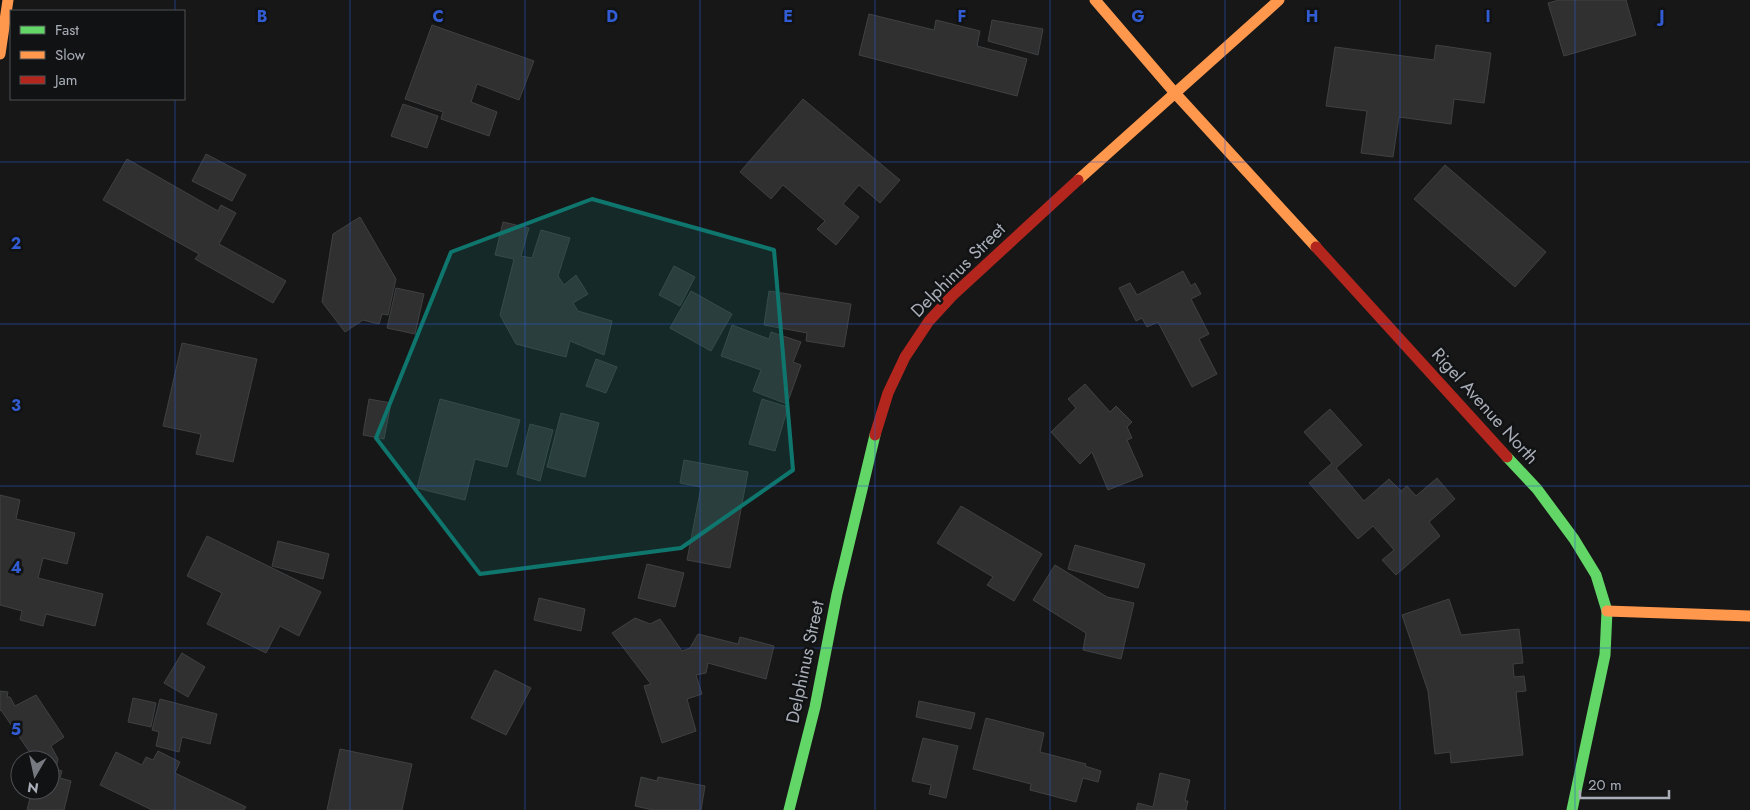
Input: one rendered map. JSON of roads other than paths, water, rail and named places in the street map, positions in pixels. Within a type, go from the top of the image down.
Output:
[{"type":"street","points":[[0,54],[8,0]]},
{"type":"street","name":"Rigel Avenue North","points":[[1095,0],[1174,92],[1536,488],[1574,539],[1596,575],[1607,611],[1605,654],[1572,810]]},
{"type":"street","name":"Delphinus Street","points":[[790,810],[815,708],[837,594],[876,430],[888,393],[905,357],[929,321],[952,296],[1174,92],[1278,0]]},
{"type":"street","points":[[1607,611],[1750,616]]}]
